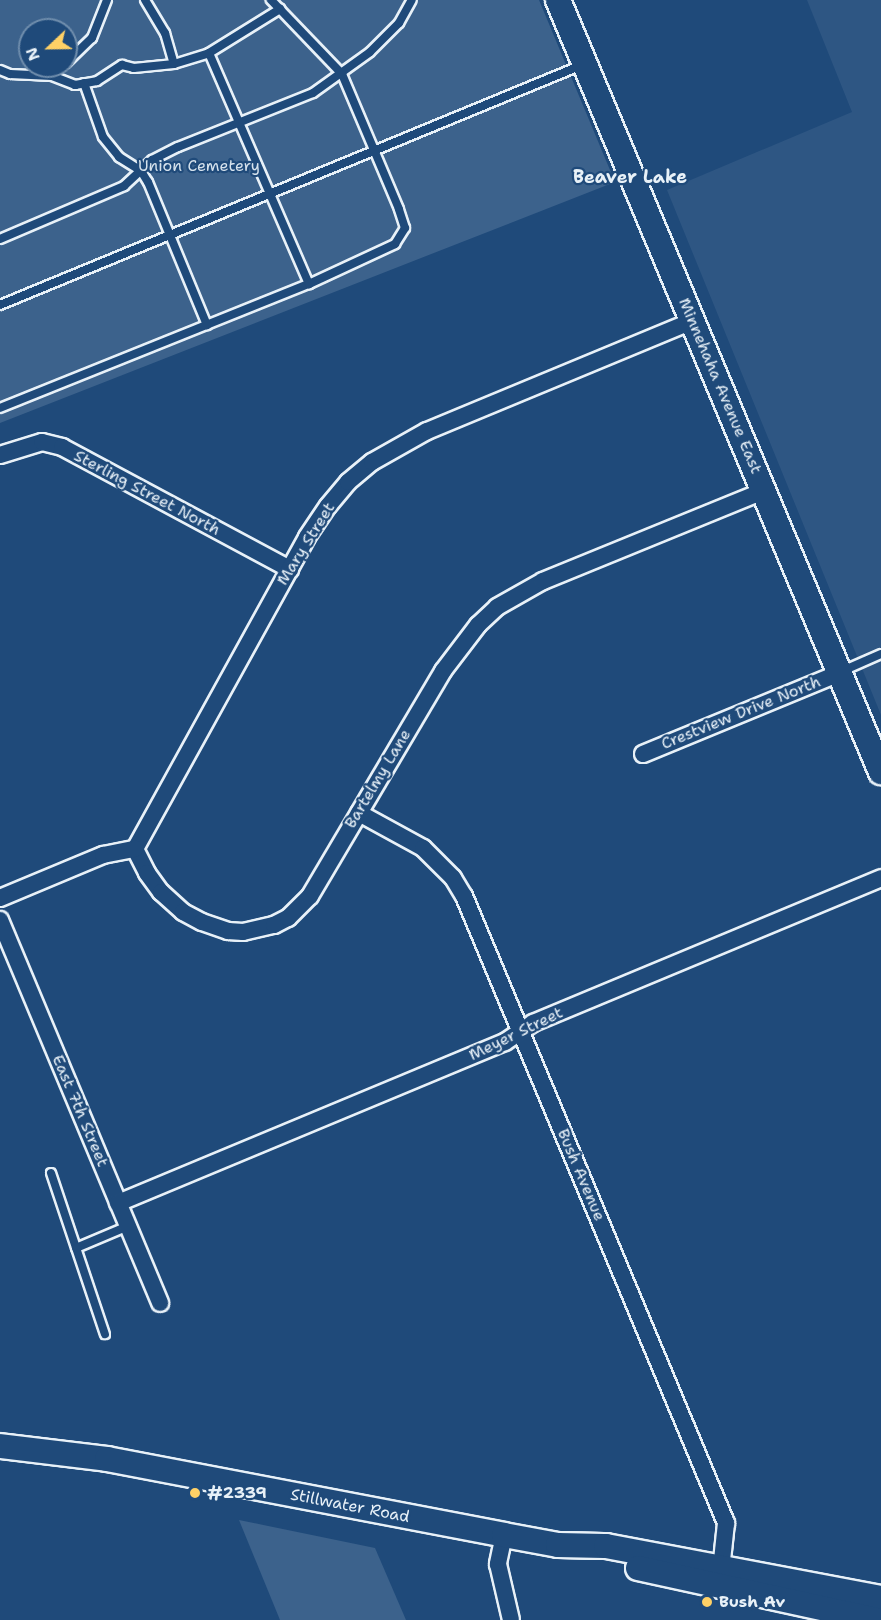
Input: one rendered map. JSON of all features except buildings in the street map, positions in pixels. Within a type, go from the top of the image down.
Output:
[{"type":"main road","name":"Minnehaha Avenue East","points":[[558,0],[881,772]]},
{"type":"main road","name":"Stillwater Road","points":[[0,1446],[107,1459],[558,1545],[606,1562],[881,1598]]},
{"type":"main road","name":"Stillwater Road","points":[[720,1577],[798,1607],[876,1620]]},
{"type":"street","name":"Mary Street","points":[[135,849],[290,569],[328,506],[348,482],[399,444],[693,321]]},
{"type":"street","name":"Sterling Street North","points":[[0,455],[22,446],[42,442],[62,447],[290,569]]},
{"type":"street","name":"Bartelmy Lane","points":[[135,849],[147,873],[161,892],[183,912],[213,927],[228,931],[259,930],[274,925],[300,908],[460,645],[497,608],[543,581],[764,491]]},
{"type":"street","name":"Crestview Drive North","points":[[643,754],[840,673]]},
{"type":"street","name":"Bush Avenue","points":[[359,813],[423,848],[453,878],[464,896],[726,1523],[720,1577]]},
{"type":"street","points":[[0,898],[103,855],[135,849]]},
{"type":"street","name":"Meyer Street","points":[[118,1203],[505,1042],[533,1023],[881,878]]},
{"type":"street","name":"East 7th Street","points":[[0,920],[160,1303]]},
{"type":"street","points":[[504,1535],[498,1564],[511,1620]]},
{"type":"lane","points":[[78,51],[92,38],[107,0]]},
{"type":"lane","points":[[145,0],[165,33],[174,64]]},
{"type":"lane","points":[[0,408],[309,284],[395,243],[405,228],[342,74],[271,0]]},
{"type":"lane","points":[[0,239],[97,200],[124,186],[152,160],[241,121],[313,93],[342,74],[399,23],[412,0]]},
{"type":"lane","points":[[57,78],[75,85],[97,81],[122,65],[134,69],[174,64],[209,53],[280,9]]},
{"type":"lane","points":[[209,53],[241,121],[309,284]]},
{"type":"lane","points":[[0,305],[586,64]]},
{"type":"lane","points":[[0,70],[18,74]]},
{"type":"lane","points":[[84,83],[103,137],[118,157],[141,171],[148,182],[207,325]]},
{"type":"lane","points":[[840,673],[881,654]]},
{"type":"lane","points":[[51,1173],[105,1334]]},
{"type":"lane","points":[[76,1248],[128,1226]]},
{"type":"shaded area","points":[[807,0],[881,0],[881,715],[667,190],[852,112]]},
{"type":"green space","name":"Union Cemetery","points":[[0,0],[539,0],[615,182],[0,423]]},
{"type":"green space","points":[[239,1520],[375,1548],[406,1620],[280,1620]]},
{"type":"place","name":"#2339","points":[[195,1493]]},
{"type":"place","name":"Bush Av","points":[[707,1602]]},
{"type":"district","name":"Beaver Lake","points":[[630,177]]}]
